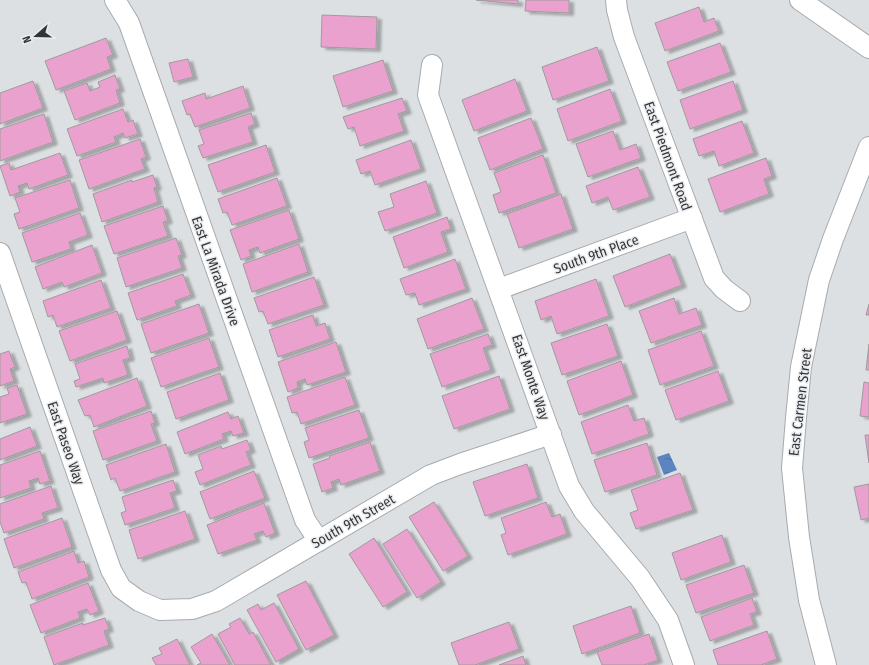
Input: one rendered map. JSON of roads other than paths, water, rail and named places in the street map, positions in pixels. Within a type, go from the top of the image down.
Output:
[{"type":"street","name":"East La Mirada Drive","points":[[115,0],[129,23],[305,520],[319,541]]},
{"type":"street","name":"East Piedmont Road","points":[[616,0],[624,37],[714,278],[724,289],[740,301]]},
{"type":"street","points":[[800,0],[869,48]]},
{"type":"street","name":"East Monte Way","points":[[432,65],[428,95],[500,289],[569,486],[584,511],[640,578],[668,620],[684,665]]},
{"type":"street","name":"East Carmen Street","points":[[826,665],[809,600],[799,537],[792,468],[793,454],[802,367],[820,280],[833,239],[869,147]]},
{"type":"street","name":"South 9th Place","points":[[500,289],[692,218]]},
{"type":"street","name":"East Paseo Way","points":[[0,253],[110,570],[121,588],[138,601],[160,610]]},
{"type":"street","name":"South 9th Street","points":[[160,610],[192,609],[216,601],[431,475],[551,434]]},
{"type":"water","points":[[669,453],[677,470],[664,475],[657,457]]}]
